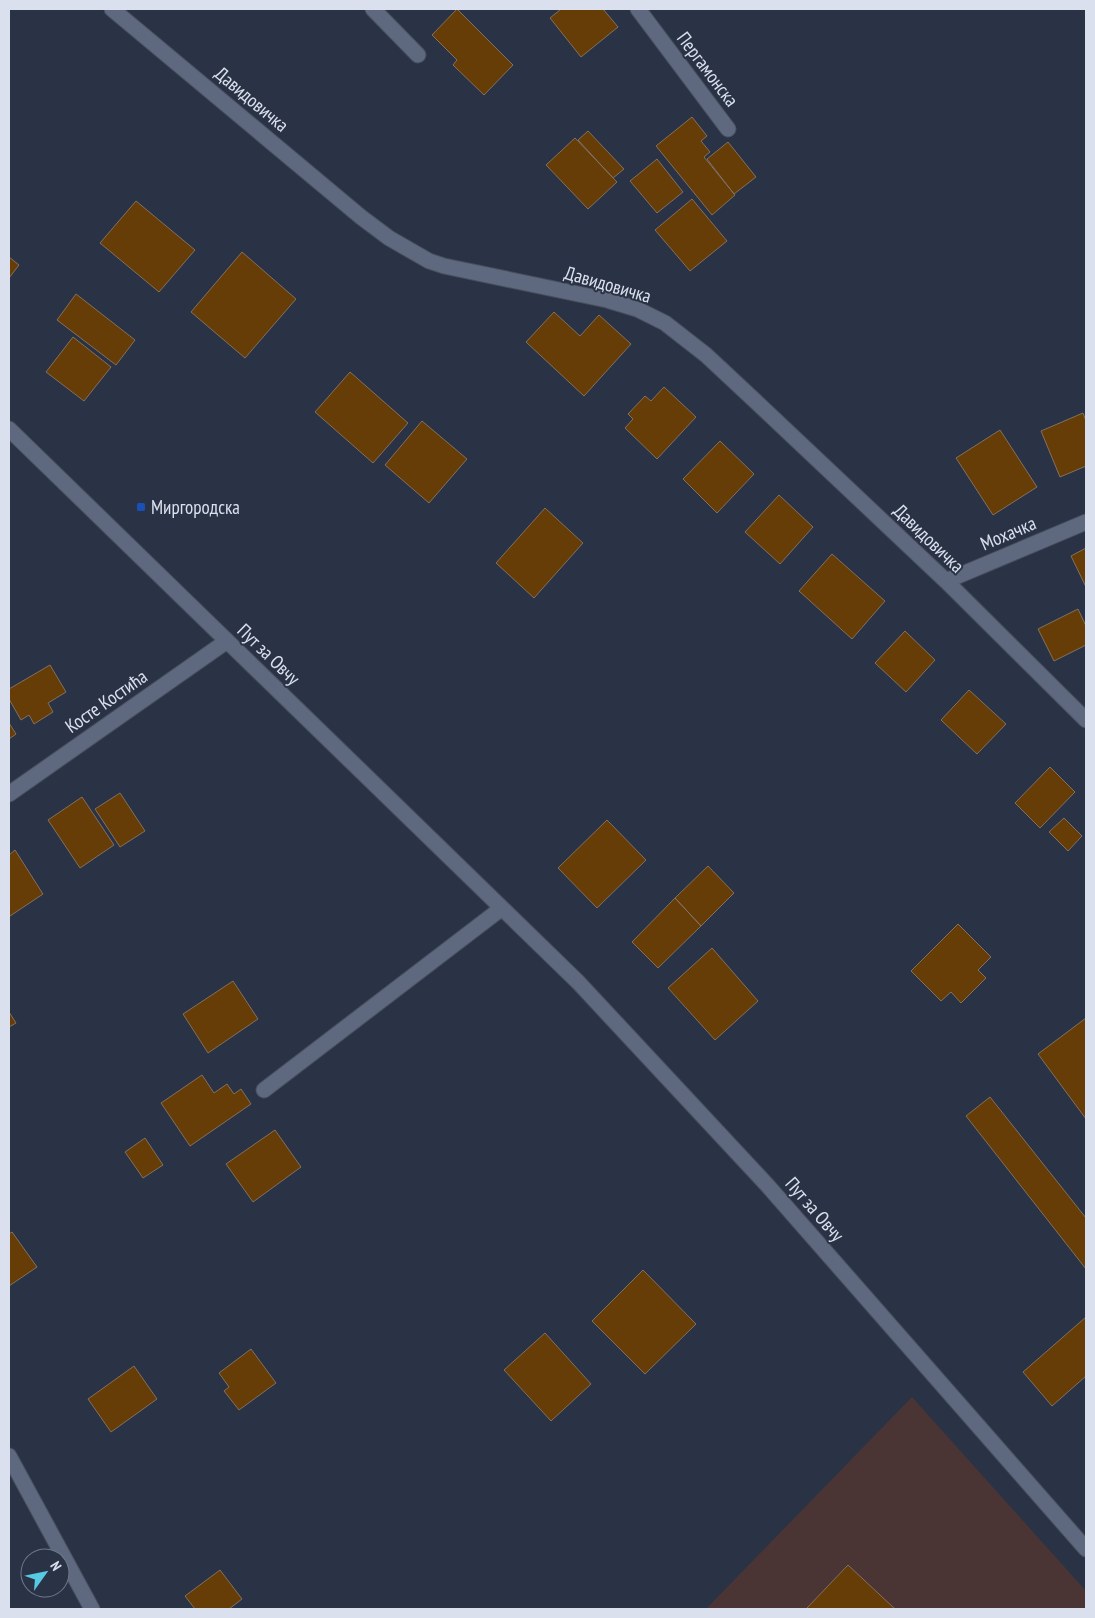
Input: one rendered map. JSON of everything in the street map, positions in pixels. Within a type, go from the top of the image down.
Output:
[{"type":"street","name":"Давидовичка","points":[[112,9],[361,217],[415,254],[444,266],[637,308],[665,322],[706,355],[751,396],[946,581],[1086,720]]},
{"type":"street","points":[[373,9],[418,55]]},
{"type":"street","name":"Пергамонска","points":[[638,9],[728,129]]},
{"type":"street","name":"Пут за Овчу","points":[[9,429],[578,982],[768,1186],[1086,1548]]},
{"type":"street","name":"Мохачка","points":[[946,581],[1086,522]]},
{"type":"street","name":"Косте Костића","points":[[9,794],[227,641]]},
{"type":"street","points":[[264,1090],[502,908]]},
{"type":"street","points":[[9,1456],[92,1609]]},
{"type":"shaded area","points":[[912,1397],[1086,1591],[1086,1609],[706,1609]]},
{"type":"building","points":[[457,9],[513,65],[484,95],[453,65],[457,60],[432,35]]},
{"type":"building","points":[[561,9],[603,9],[618,27],[581,57],[550,18]]},
{"type":"building","points":[[692,117],[707,136],[701,141],[710,152],[704,157],[735,195],[712,215],[656,146]]},
{"type":"building","points":[[588,131],[624,169],[613,178],[578,140]]},
{"type":"building","points":[[575,138],[617,182],[588,209],[546,165]]},
{"type":"building","points":[[728,142],[756,177],[734,194],[707,159]]},
{"type":"building","points":[[657,159],[683,192],[657,213],[630,181]]},
{"type":"building","points":[[692,199],[727,241],[690,271],[655,230]]},
{"type":"building","points":[[136,201],[195,250],[159,292],[100,243]]},
{"type":"building","points":[[242,252],[296,299],[245,358],[191,312]]},
{"type":"building","points":[[9,257],[19,265],[9,278]]},
{"type":"building","points":[[76,294],[135,340],[116,365],[57,320]]},
{"type":"building","points":[[554,312],[580,336],[599,315],[631,344],[584,396],[526,342]]},
{"type":"building","points":[[73,337],[111,367],[84,401],[46,372]]},
{"type":"building","points":[[350,372],[408,423],[373,463],[315,412]]},
{"type":"building","points":[[664,387],[696,417],[657,459],[625,428],[633,419],[628,414],[645,396],[651,401]]},
{"type":"building","points":[[1083,413],[1086,421],[1086,466],[1060,477],[1041,431]]},
{"type":"building","points":[[422,421],[467,459],[429,503],[385,465]]},
{"type":"building","points":[[1000,430],[1037,487],[993,515],[956,458]]},
{"type":"building","points":[[720,441],[754,474],[717,513],[683,479]]},
{"type":"building","points":[[779,495],[813,527],[780,564],[745,532]]},
{"type":"building","points":[[545,508],[583,543],[534,598],[496,563]]},
{"type":"building","points":[[1086,548],[1086,587],[1071,556]]},
{"type":"building","points":[[832,554],[885,601],[852,639],[799,591]]},
{"type":"building","points":[[1078,609],[1086,626],[1086,645],[1054,661],[1038,629]]},
{"type":"building","points":[[905,631],[935,660],[906,692],[875,663]]},
{"type":"building","points":[[50,665],[66,692],[48,703],[53,712],[34,724],[29,715],[21,720],[9,699],[9,689]]},
{"type":"building","points":[[969,690],[1006,724],[977,754],[941,720]]},
{"type":"building","points":[[9,723],[16,734],[9,739]]},
{"type":"building","points":[[1050,767],[1075,792],[1040,828],[1015,803]]},
{"type":"building","points":[[120,793],[145,831],[120,847],[95,809]]},
{"type":"building","points":[[82,797],[114,845],[80,868],[48,820]]},
{"type":"building","points":[[1064,818],[1082,836],[1068,851],[1049,832]]},
{"type":"building","points":[[607,820],[646,860],[597,908],[558,868]]},
{"type":"building","points":[[15,850],[43,894],[10,916],[9,855]]},
{"type":"building","points":[[708,866],[734,893],[701,926],[675,898]]},
{"type":"building","points":[[675,898],[701,926],[658,968],[632,942]]},
{"type":"building","points":[[958,924],[991,957],[978,970],[986,978],[961,1003],[951,992],[941,1001],[911,971]]},
{"type":"building","points":[[712,948],[758,1001],[715,1040],[668,988]]},
{"type":"building","points":[[233,981],[258,1019],[208,1053],[183,1014]]},
{"type":"building","points":[[9,1012],[16,1023],[9,1027]]},
{"type":"building","points":[[1086,1018],[1086,1119],[1038,1054]]},
{"type":"building","points":[[202,1075],[214,1093],[227,1084],[234,1094],[241,1089],[251,1104],[190,1146],[161,1103]]},
{"type":"building","points":[[990,1097],[1086,1218],[1086,1269],[966,1116]]},
{"type":"building","points":[[275,1130],[301,1167],[253,1202],[226,1164]]},
{"type":"building","points":[[145,1138],[163,1165],[143,1178],[125,1152]]},
{"type":"building","points":[[12,1232],[37,1267],[9,1286],[9,1234]]},
{"type":"building","points":[[643,1270],[696,1324],[645,1374],[592,1321]]},
{"type":"building","points":[[1086,1317],[1086,1376],[1052,1406],[1023,1372]]},
{"type":"building","points":[[545,1333],[591,1384],[551,1421],[504,1370]]},
{"type":"building","points":[[251,1349],[276,1383],[239,1410],[224,1391],[229,1387],[219,1373]]},
{"type":"building","points":[[134,1366],[157,1399],[111,1432],[88,1399]]},
{"type":"building","points":[[848,1565],[895,1609],[806,1609]]},
{"type":"building","points":[[220,1570],[242,1599],[229,1609],[195,1609],[185,1596]]},
{"type":"place","name":"Миргородска","points":[[141,507]]}]
